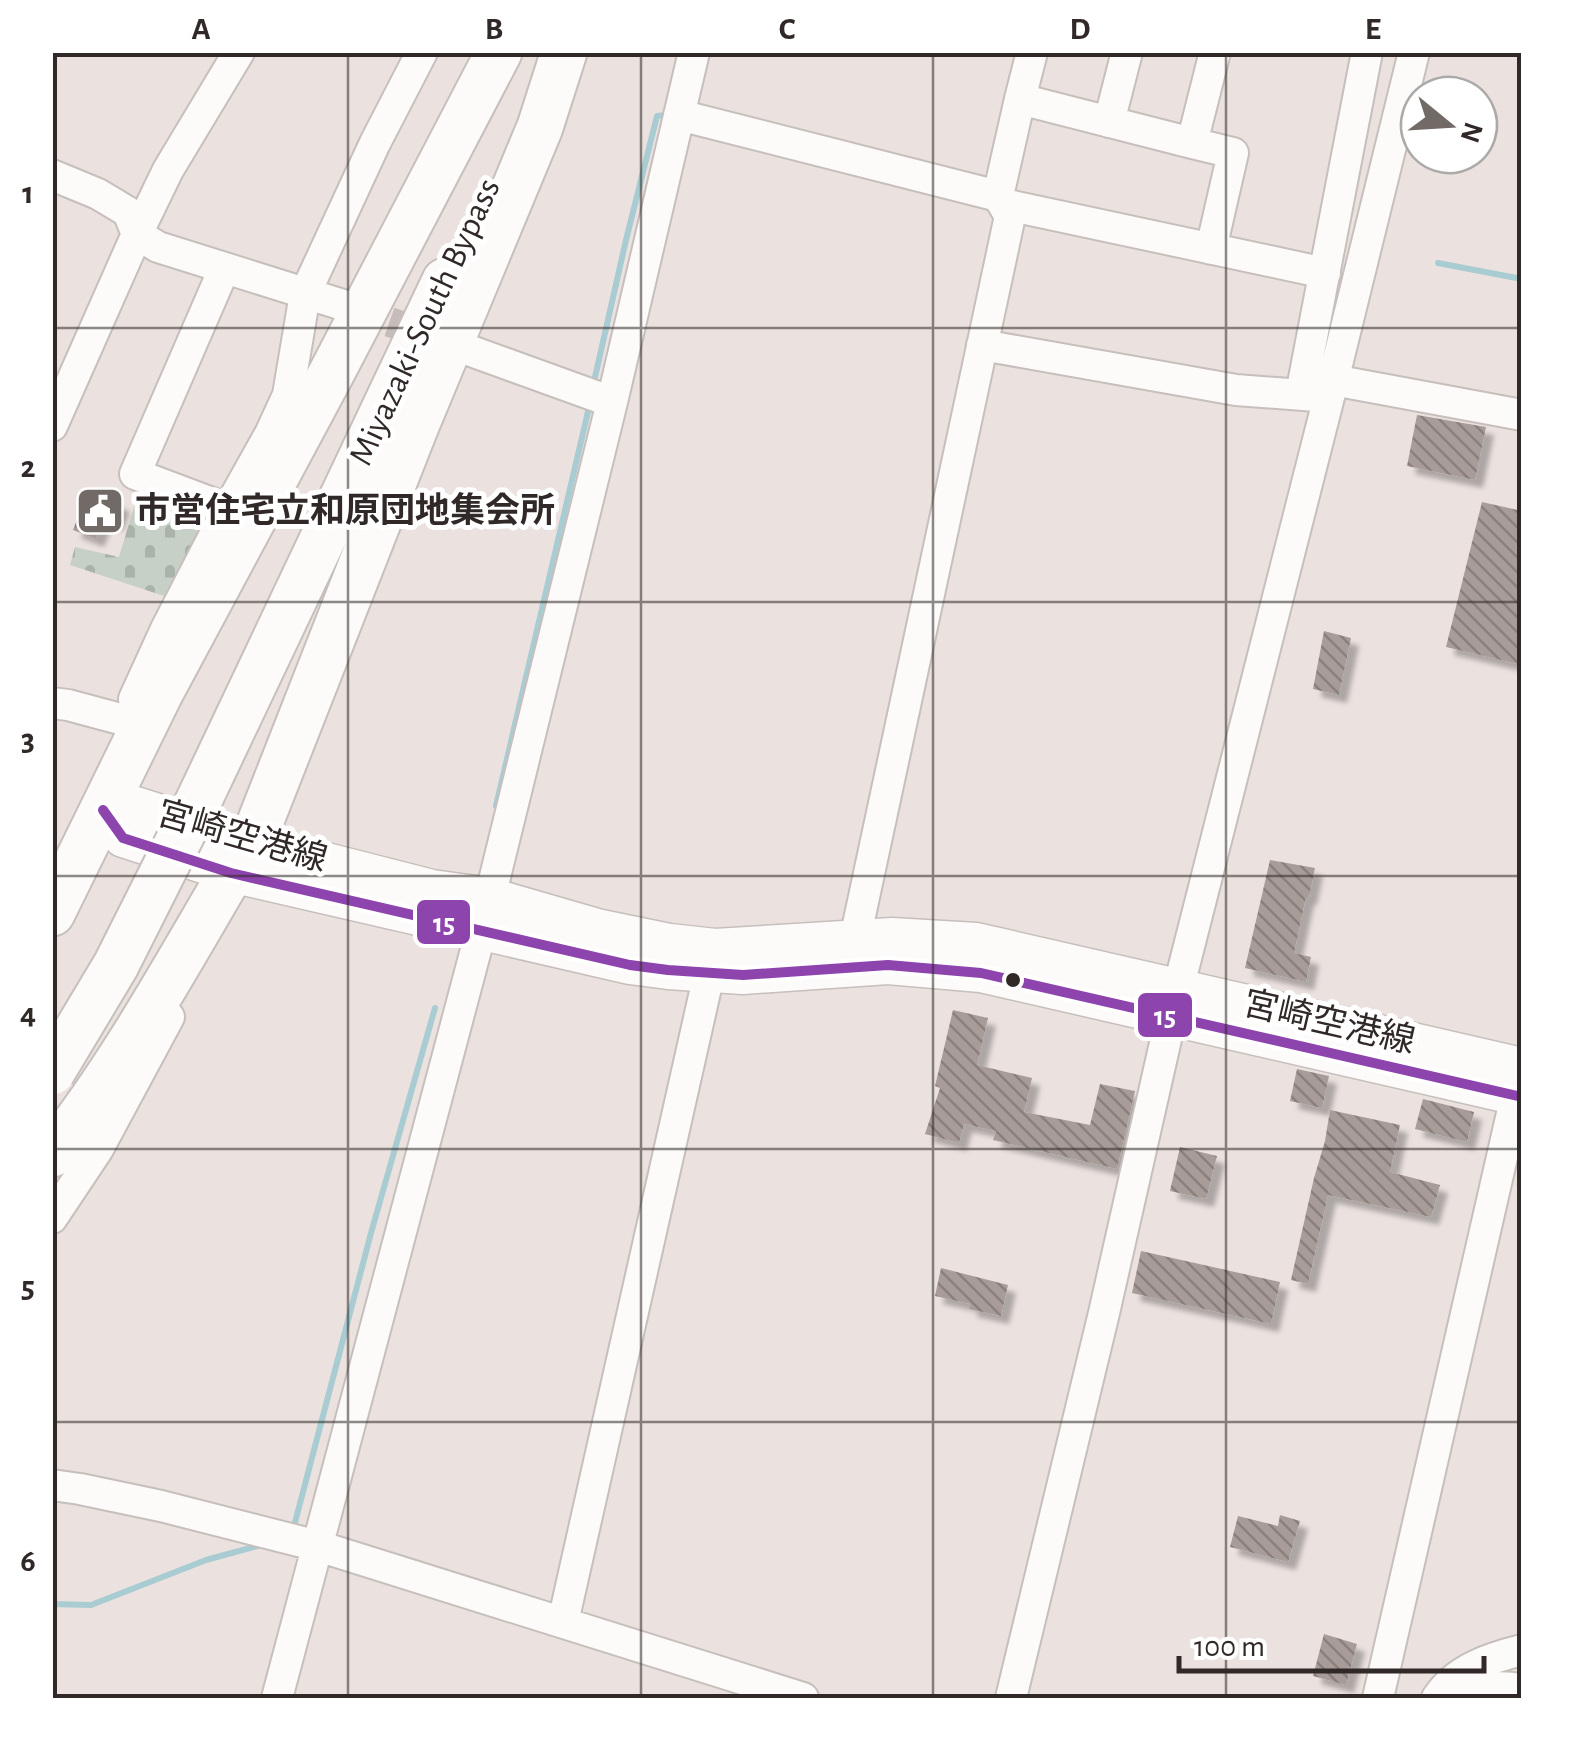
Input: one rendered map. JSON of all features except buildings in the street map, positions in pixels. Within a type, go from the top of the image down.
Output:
[{"type":"highway","points":[[52,913],[216,586],[499,52]]},
{"type":"highway","name":"Miyazaki-South Bypass","points":[[52,1072],[116,965],[186,794],[520,52]]},
{"type":"highway","name":"Miyazaki-South Bypass","points":[[52,1019],[186,794],[552,52]]},
{"type":"highway","points":[[52,1154],[134,1034],[242,858],[540,127],[564,52]]},
{"type":"main road","name":"宮崎空港線","points":[[104,810],[136,806],[242,858],[295,870],[432,889],[486,913],[638,938],[743,975],[888,965],[922,967],[1176,1002]]},
{"type":"main road","name":"宮崎空港線","points":[[712,961],[814,940],[906,937],[976,942],[1176,1002],[1520,1086]]},
{"type":"street","points":[[52,868],[166,629],[288,395],[306,294],[422,52]]},
{"type":"street","points":[[277,1698],[486,913],[694,52]]},
{"type":"street","points":[[855,940],[1010,216],[1000,200],[1032,52]]},
{"type":"street","points":[[1109,122],[1127,52]]},
{"type":"street","points":[[1192,143],[1215,52]]},
{"type":"street","points":[[1321,390],[1324,272],[1367,52]]},
{"type":"street","points":[[1011,1698],[1321,390],[1414,52]]},
{"type":"street","points":[[52,426],[59,393],[168,170],[233,55]]},
{"type":"street","points":[[1020,99],[1234,153],[1211,249]]},
{"type":"street","points":[[680,115],[1000,200],[1324,272]]},
{"type":"street","points":[[52,176],[98,194],[128,212],[137,234],[158,247],[343,305]]},
{"type":"street","points":[[224,269],[135,474],[228,510]]},
{"type":"street","points":[[982,345],[1236,390],[1321,390],[1522,415]]},
{"type":"street","points":[[472,351],[612,402]]},
{"type":"street","points":[[52,703],[124,720]]},
{"type":"street","points":[[52,1218],[98,1149],[172,1012],[242,858]]},
{"type":"street","points":[[563,1622],[712,961]]},
{"type":"street","points":[[1378,1698],[1520,1086]]},
{"type":"street","points":[[52,1485],[161,1506],[318,1546],[803,1698]]},
{"type":"street","points":[[1437,1698],[1452,1680],[1473,1667],[1494,1656],[1522,1650]]},
{"type":"street","points":[[1450,1698],[1481,1688],[1522,1689]]},
{"type":"green space","points":[[140,487],[205,516],[167,597],[70,565],[75,547],[119,557]]},
{"type":"waterway","points":[[593,386],[657,116],[666,115]]},
{"type":"waterway","points":[[1438,263],[1522,279]]},
{"type":"waterway","points":[[496,806],[590,403]]},
{"type":"waterway","points":[[293,1530],[435,1008]]},
{"type":"waterway","points":[[52,1604],[91,1605],[206,1560],[261,1545]]},
{"type":"tunnel","points":[[347,307],[436,338]]},
{"type":"transit line","name":"15","points":[[103,810],[123,838],[231,873],[630,965],[743,975],[888,965],[981,973],[1522,1097]]},
{"type":"place","name":"市営住宅立和原団地集会所","points":[[100,511]]}]
